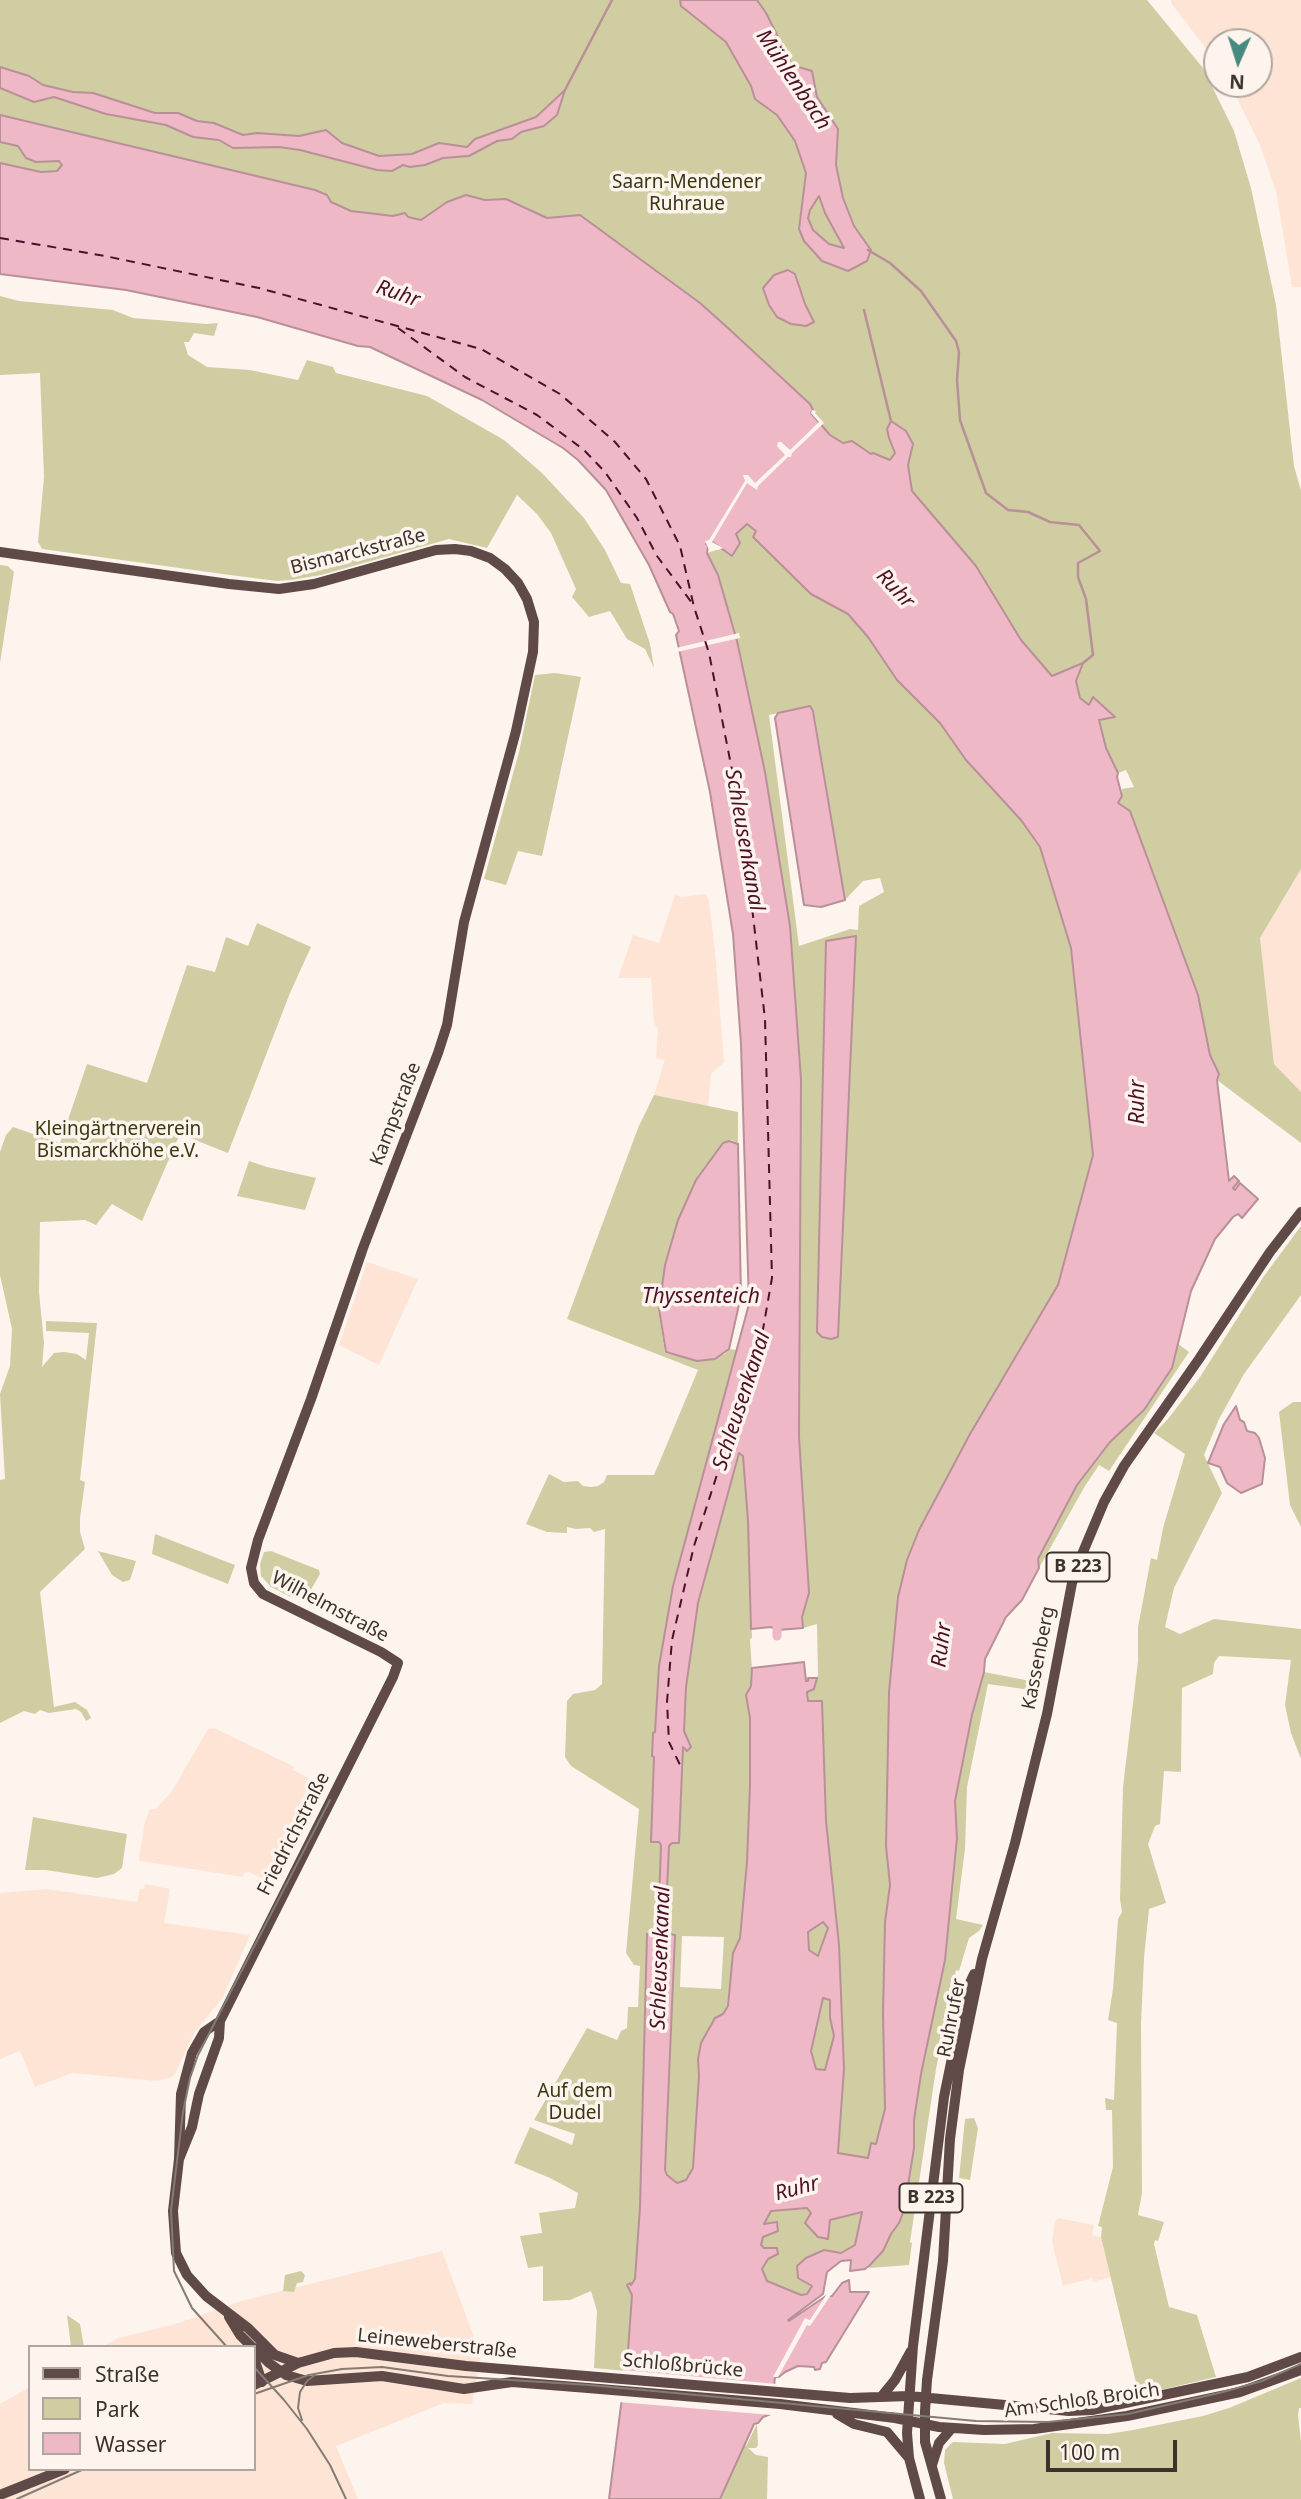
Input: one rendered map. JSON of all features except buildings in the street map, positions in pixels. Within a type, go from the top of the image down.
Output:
[{"type":"main road","name":"Bismarckstraße","points":[[0,552],[279,589],[314,584],[436,550],[471,551],[490,558],[518,583],[532,611],[535,634],[533,652]]},
{"type":"main road","name":"Kampstraße","points":[[252,1577],[252,1557],[258,1540],[311,1399],[363,1248],[438,1052],[453,995],[464,922],[498,801],[533,652]]},
{"type":"main road","name":"Kassenberg","points":[[982,1959],[1040,1741],[1067,1605],[1083,1552],[1104,1502],[1124,1466],[1270,1252],[1301,1212]]},
{"type":"main road","name":"Wilhelmstraße","points":[[252,1577],[258,1589],[272,1599],[381,1652],[398,1663]]},
{"type":"main road","name":"Friedrichstraße","points":[[178,2160],[192,2127],[199,2094],[219,2038],[220,2021],[398,1663]]},
{"type":"main road","name":"Ruhrufer","points":[[908,2420],[913,2346],[947,2078],[965,1994],[982,1959]]},
{"type":"main road","name":"Ruhrufer","points":[[925,2424],[925,2398],[943,2262],[951,2129],[982,1959]]},
{"type":"main road","name":"Friedrichstraße","points":[[220,2021],[204,2032],[192,2053],[184,2076],[178,2110],[178,2160],[173,2211],[176,2253],[187,2275],[228,2315]]},
{"type":"main road","points":[[228,2315],[250,2345]]},
{"type":"main road","points":[[228,2315],[248,2328],[275,2355],[298,2363]]},
{"type":"main road","points":[[883,2396],[913,2346]]},
{"type":"main road","points":[[256,2350],[281,2372]]},
{"type":"main road","name":"Leineweberstraße","points":[[258,2384],[298,2363],[334,2353],[356,2351],[422,2362],[585,2375]]},
{"type":"main road","name":"Am Schloß Broich","points":[[781,2392],[850,2398],[909,2396],[1069,2411],[1092,2410],[1248,2377],[1301,2357]]},
{"type":"main road","name":"Am Schloß Broich","points":[[780,2404],[952,2428],[1014,2431],[1128,2416],[1240,2392],[1301,2370]]},
{"type":"main road","name":"Leineweberstraße","points":[[281,2372],[300,2380],[315,2382],[382,2376],[464,2389],[512,2382],[588,2388]]},
{"type":"main road","name":"Schloßbrücke","points":[[585,2375],[781,2392]]},
{"type":"main road","name":"Schloßbrücke","points":[[588,2388],[780,2404]]},
{"type":"main road","points":[[834,2413],[853,2424],[887,2432],[909,2458]]},
{"type":"main road","name":"B 223","points":[[908,2420],[909,2458],[920,2499]]},
{"type":"main road","name":"B 223","points":[[925,2424],[925,2442],[941,2499]]},
{"type":"main road","points":[[931,2467],[939,2443],[952,2428]]},
{"type":"main road","points":[[0,2495],[60,2471]]},
{"type":"shaded area","points":[[1171,0],[1301,0],[1301,287],[1292,287],[1276,191],[1259,143],[1237,98],[1273,98],[1273,28],[1203,28],[1203,45]]},
{"type":"shaded area","points":[[1301,869],[1301,1092],[1274,1064],[1260,938]]},
{"type":"shaded area","points":[[705,894],[709,900],[716,961],[724,1062],[711,1074],[708,1107],[654,1095],[665,1060],[656,1058],[658,1029],[654,1023],[651,978],[618,978],[633,935],[659,943],[675,895],[682,897]]},
{"type":"shaded area","points":[[367,1262],[418,1279],[379,1365],[339,1345]]},
{"type":"shaded area","points":[[214,1728],[295,1767],[293,1770],[311,1779],[293,1821],[294,1825],[267,1880],[249,1872],[244,1873],[243,1877],[140,1861],[145,1821],[150,1809],[156,1809],[172,1791],[208,1729]]},
{"type":"shaded area","points":[[145,1884],[170,1889],[164,1923],[250,1935],[223,1997],[195,2032],[175,2074],[170,2078],[157,2081],[72,2073],[35,2087],[20,2051],[0,2059],[0,1893],[47,1889],[137,1902],[140,1889],[144,1889]]},
{"type":"shaded area","points":[[1058,2218],[1094,2225],[1092,2235],[1101,2237],[1111,2277],[1093,2282],[1092,2278],[1063,2286],[1052,2242],[1055,2221]]},
{"type":"shaded area","points":[[442,2251],[481,2356],[472,2404],[444,2403],[336,2446],[358,2499],[0,2499],[0,2404],[28,2388],[28,2471],[256,2471],[256,2345],[106,2345],[118,2338],[179,2323],[241,2301]]},
{"type":"green space","name":"Saarn-Mendener Ruhraue","points":[[0,0],[1147,0],[1203,68],[1203,98],[1218,98],[1234,131],[1251,188],[1276,305],[1294,466],[1301,491],[1301,869],[1260,938],[1274,1064],[1301,1092],[1301,1143],[1217,1080],[1218,1074],[1210,1055],[1198,995],[1130,811],[1118,803],[1122,789],[1134,787],[1126,770],[1118,773],[1105,748],[1099,719],[1114,717],[1093,697],[1089,706],[1080,698],[1077,687],[1151,1062],[975,1548],[904,2118],[851,2260],[841,2261],[831,2268],[823,2277],[822,2295],[783,2322],[746,2309],[807,1692],[813,1689],[818,1675],[817,1624],[803,1628],[802,1617],[809,1593],[799,1437],[801,1080],[790,926],[752,709],[707,553],[719,549],[748,494],[0,185]],"holes":[[[810,706],[814,711],[845,900],[863,881],[880,878],[884,892],[859,906],[858,930],[850,929],[799,946],[769,715]]]},
{"type":"green space","points":[[0,296],[19,301],[113,310],[133,318],[218,323],[214,336],[194,333],[189,342],[184,342],[188,355],[207,367],[250,370],[298,380],[307,360],[333,367],[336,373],[427,396],[504,440],[542,473],[584,518],[605,550],[621,583],[630,584],[650,644],[654,668],[645,649],[627,639],[610,611],[589,617],[572,597],[576,589],[551,533],[537,514],[517,495],[487,548],[449,539],[321,575],[291,580],[277,581],[42,549],[38,542],[44,477],[40,373],[0,375]]},
{"type":"green space","points":[[0,565],[8,566],[14,572],[0,663]]},
{"type":"green space","points":[[555,673],[581,677],[542,856],[518,851],[506,885],[484,879],[519,752],[535,675]]},
{"type":"green space","name":"Kleingärtnerverein Bismarckhöhe e.V.","points":[[257,923],[311,947],[290,993],[228,1153],[180,1134],[142,1221],[112,1204],[96,1225],[85,1220],[40,1222],[39,1292],[44,1343],[42,1367],[54,1353],[77,1354],[86,1360],[89,1333],[46,1331],[46,1321],[97,1323],[80,1480],[85,1482],[80,1532],[85,1549],[40,1592],[54,1707],[75,1702],[87,1710],[91,1718],[86,1721],[76,1709],[49,1713],[40,1710],[35,1714],[24,1711],[0,1723],[0,1480],[5,1479],[0,1394],[10,1366],[12,1329],[0,1275],[0,1152],[6,1135],[13,1127],[60,1143],[87,1064],[147,1083],[187,965],[215,972],[226,937],[248,946]]},
{"type":"green space","name":"Auf dem Dudel","points":[[654,1095],[738,1112],[738,1144],[732,1140],[723,1143],[696,1180],[678,1220],[665,1265],[658,1309],[665,1353],[697,1361],[725,1354],[729,1349],[737,1350],[673,1586],[657,1698],[651,1841],[661,1845],[658,1932],[648,1934],[640,2207],[635,2279],[631,2286],[626,2371],[594,2368],[597,2311],[591,2291],[570,2300],[543,2301],[543,2266],[528,2268],[520,2236],[542,2233],[539,2213],[575,2208],[578,2193],[514,2163],[530,2127],[572,2145],[575,2134],[534,2120],[587,2028],[617,2040],[621,2031],[627,2028],[628,2007],[638,2007],[640,1966],[634,1965],[626,1953],[639,1809],[571,1766],[565,1757],[567,1701],[573,1694],[595,1690],[602,1684],[605,1529],[594,1532],[590,1528],[567,1527],[567,1533],[547,1532],[526,1524],[549,1474],[564,1482],[578,1481],[583,1486],[591,1487],[604,1482],[607,1475],[654,1475],[698,1370],[567,1319],[638,1128]]},
{"type":"green space","points":[[249,1161],[316,1178],[305,1210],[237,1196]]},
{"type":"green space","points":[[1301,1226],[1301,1295],[1244,1374],[1219,1419],[1204,1455],[1222,1493],[1174,1588],[1165,1627],[1180,1634],[1214,1619],[1301,1629],[1301,1759],[1291,1733],[1285,1705],[1291,1660],[1219,1656],[1214,1663],[1213,1674],[1182,1688],[1181,1772],[1164,1771],[1160,1824],[1155,1826],[1148,1844],[1166,1903],[1149,1909],[1144,1958],[1141,2024],[1142,2193],[1138,2215],[1164,2222],[1158,2241],[1155,2240],[1154,2244],[1169,2307],[1197,2315],[1216,2377],[1139,2395],[1101,2237],[1102,2227],[1098,2226],[1113,2167],[1112,2110],[1106,2110],[1105,2098],[1114,2100],[1117,2023],[1108,2020],[1118,1919],[1122,1912],[1120,1899],[1123,1787],[1138,1661],[1138,1627],[1151,1558],[1157,1560],[1163,1528],[1185,1454],[1154,1433],[1200,1377],[1264,1276]]},
{"type":"green space","points":[[1178,1344],[1189,1352],[1109,1471],[1099,1465],[1039,1568],[1038,1559],[1077,1485],[1110,1442],[1144,1410],[1172,1368]]},
{"type":"green space","points":[[1293,1402],[1301,1402],[1301,1527],[1290,1505],[1279,1412]]},
{"type":"green space","points":[[739,1453],[743,1455],[748,1521],[752,1638],[751,1686],[746,1695],[750,1718],[747,1862],[740,1938],[733,1953],[728,2006],[724,2014],[715,2018],[701,2043],[698,2059],[693,2168],[686,2180],[677,2183],[665,2171],[675,1936],[665,1932],[669,1846],[679,1843],[683,1747],[691,1745],[684,1731],[686,1687],[698,1603]],"holes":[[[682,1936],[724,1937],[721,1989],[680,1987]]]},
{"type":"green space","points":[[155,1534],[235,1565],[228,1584],[152,1554]]},
{"type":"green space","points":[[98,1551],[136,1561],[130,1580],[123,1582],[112,1575]]},
{"type":"green space","points":[[271,1551],[319,1570],[320,1574],[309,1593],[301,1598],[291,1597],[271,1587],[261,1576],[260,1564],[264,1552]]},
{"type":"green space","points":[[984,1672],[1041,1683],[1041,1687],[1038,1691],[988,1684],[967,1787],[965,1849],[956,1919],[983,1925],[969,1938],[959,1971],[956,1970],[936,2069],[910,2242],[909,2265],[870,2268],[899,2223],[914,2148],[914,2120],[921,2074],[945,1960],[957,1838],[955,1801],[972,1715]]},
{"type":"green space","points":[[33,1817],[127,1834],[122,1868],[114,1874],[97,1878],[46,1870],[25,1870]]},
{"type":"green space","points":[[974,2118],[978,2128],[970,2180],[959,2178],[965,2119]]},
{"type":"green space","points":[[301,2271],[305,2275],[303,2282],[297,2283],[294,2292],[283,2291],[285,2275]]},
{"type":"green space","points":[[67,2315],[80,2324],[84,2345],[71,2345]]},
{"type":"green space","points":[[1301,2378],[1301,2408],[1298,2415],[1301,2499],[953,2499],[944,2463],[945,2450],[953,2442],[1005,2444],[1052,2433],[1108,2434],[1133,2430],[1229,2408]]},
{"type":"green space","points":[[757,2424],[758,2445],[756,2448],[748,2448],[756,2455],[768,2457],[767,2499],[720,2499],[743,2444],[746,2446]]},
{"type":"water","points":[[680,0],[757,0],[792,65],[812,71],[817,97],[838,129],[836,165],[843,198],[854,226],[871,250],[867,261],[848,271],[822,261],[804,241],[799,229],[806,173],[795,141],[777,115],[755,99],[751,86],[726,42],[681,6]],"holes":[[[819,196],[844,248],[829,244],[813,230],[808,218]]]},
{"type":"water","points":[[0,67],[29,76],[43,85],[73,92],[93,93],[155,113],[178,113],[243,135],[257,133],[299,136],[326,130],[342,143],[379,156],[412,154],[439,143],[467,147],[475,139],[536,117],[565,90],[557,115],[544,126],[521,132],[512,139],[497,141],[469,156],[443,158],[425,165],[403,165],[392,171],[377,170],[300,150],[279,147],[233,148],[219,140],[193,137],[166,125],[106,114],[54,97],[34,102],[0,88]]},
{"type":"water","points":[[0,115],[315,190],[327,195],[331,202],[351,211],[393,216],[405,213],[408,217],[421,220],[447,202],[466,195],[485,200],[506,199],[547,218],[580,215],[700,303],[810,404],[813,410],[811,413],[830,435],[843,443],[852,441],[871,454],[890,460],[895,453],[887,429],[891,421],[906,431],[913,444],[908,465],[912,491],[976,566],[1021,640],[1052,676],[1083,663],[1076,681],[1080,698],[1089,705],[1093,697],[1115,717],[1099,720],[1106,748],[1118,773],[1122,796],[1118,803],[1130,811],[1198,995],[1210,1055],[1219,1074],[1217,1080],[1229,1181],[1234,1176],[1239,1181],[1233,1188],[1235,1190],[1240,1183],[1258,1199],[1242,1218],[1238,1214],[1233,1217],[1215,1239],[1191,1291],[1172,1368],[1144,1410],[1110,1442],[1077,1485],[1038,1559],[1039,1568],[1022,1600],[1006,1617],[985,1659],[955,1801],[957,1838],[945,1960],[921,2074],[914,2120],[914,2148],[904,2210],[883,2251],[869,2266],[850,2271],[851,2260],[841,2261],[827,2272],[823,2294],[788,2320],[826,2296],[832,2296],[842,2283],[849,2280],[850,2292],[869,2292],[820,2369],[798,2366],[775,2377],[771,2414],[754,2424],[720,2499],[609,2499],[628,2351],[632,2295],[627,2285],[631,2285],[635,2279],[640,2207],[647,1934],[658,1932],[661,1845],[659,1842],[651,1842],[653,1733],[659,1666],[673,1586],[749,1304],[741,1044],[733,934],[710,792],[676,635],[679,631],[649,565],[606,490],[563,448],[482,400],[370,347],[358,346],[257,317],[126,290],[0,274],[0,163],[41,172],[57,171],[62,165],[59,161],[36,162],[26,158],[18,146],[0,142]],"holes":[[[747,524],[756,531],[753,537],[811,594],[848,614],[868,637],[897,680],[940,723],[966,760],[1021,820],[1040,847],[1071,948],[1093,1155],[1058,1285],[970,1434],[919,1530],[907,1560],[898,1597],[889,1692],[886,1846],[890,1885],[885,1922],[883,2014],[885,2109],[876,2144],[871,2143],[868,2158],[838,2153],[844,2069],[839,1945],[826,1821],[822,1701],[808,1701],[807,1692],[814,1689],[817,1678],[808,1678],[806,1681],[804,1662],[752,1668],[751,1686],[746,1695],[750,1718],[750,1785],[740,1938],[733,1953],[728,2006],[723,2014],[715,2018],[701,2043],[693,2168],[686,2180],[677,2183],[665,2170],[675,1935],[665,1932],[669,1846],[679,1843],[683,1747],[687,1751],[691,1747],[684,1731],[686,1687],[698,1603],[739,1453],[743,1456],[748,1521],[751,1629],[803,1628],[802,1617],[809,1593],[799,1437],[801,1080],[790,926],[765,772],[737,641],[706,544],[711,541],[732,556],[740,543],[736,534]],[[823,1922],[828,1928],[818,1956],[809,1950],[808,1932]],[[823,1998],[830,2000],[834,2036],[825,2070],[816,2069],[811,2051]],[[807,2208],[811,2213],[805,2223],[818,2237],[828,2239],[830,2220],[862,2212],[855,2245],[841,2253],[824,2250],[806,2258],[797,2266],[798,2278],[812,2286],[807,2294],[801,2295],[767,2281],[762,2269],[768,2259],[778,2254],[777,2248],[764,2248],[761,2245],[763,2237],[778,2231],[777,2222],[764,2224],[771,2211]]]},
{"type":"water","points":[[788,270],[795,274],[814,322],[806,326],[791,324],[777,317],[763,288],[774,275]]},
{"type":"water","points":[[810,706],[845,900],[821,907],[804,905],[775,718],[778,713]]},
{"type":"water","points":[[856,936],[838,1337],[831,1339],[822,1337],[817,1332],[826,941]]},
{"type":"water","name":"Thyssenteich","points":[[729,1141],[738,1144],[741,1296],[729,1349],[715,1359],[697,1361],[666,1352],[659,1309],[665,1265],[678,1220],[696,1180],[723,1143]]},
{"type":"water","points":[[1236,1406],[1247,1431],[1255,1433],[1259,1438],[1265,1458],[1262,1484],[1241,1493],[1227,1483],[1220,1467],[1208,1463],[1224,1424]]},
{"type":"pier","points":[[812,410],[816,411],[824,423],[758,486],[757,490],[747,483],[712,542],[723,548],[718,550],[711,546],[710,552],[705,541],[709,540],[745,481],[743,475],[748,475],[755,483],[785,455],[777,446],[778,442],[790,450],[819,422],[811,413]]},
{"type":"pier","points":[[739,633],[740,638],[677,652],[676,648]]},
{"type":"pier","points":[[831,2291],[833,2292],[810,2326],[807,2325],[778,2377],[773,2377],[805,2318],[810,2320]]},
{"type":"pier","points":[[623,2370],[777,2384],[774,2415],[771,2418],[771,2415],[619,2402]]},
{"type":"waterway","points":[[565,90],[612,0]]},
{"type":"waterway","name":"Mühlenbach","points":[[868,250],[890,263],[921,291],[956,341],[959,352],[957,380],[960,420],[986,493],[1008,510],[1028,512],[1050,522],[1079,525],[1100,551],[1078,563],[1078,577],[1086,599],[1093,655],[1083,663]]},
{"type":"waterway","points":[[864,310],[891,421]]},
{"type":"waterway","points":[[777,1620],[777,1636]]},
{"type":"ferry route","points":[[0,238],[105,256],[259,288],[481,349],[560,394],[615,442],[646,479],[680,546],[694,607],[709,653],[742,821],[765,1019],[772,1278],[762,1335],[694,1546],[672,1640],[667,1702],[669,1742],[682,1769]]},
{"type":"ferry route","points":[[398,328],[465,377],[537,415],[584,450],[605,472],[637,518],[657,556],[692,603]]},
{"type":"tram line","points":[[225,2345],[192,2308],[174,2271],[171,2210],[183,2112],[198,2055],[330,1800]]},
{"type":"tram line","points":[[256,2393],[309,2375],[342,2369],[382,2367],[448,2376],[589,2385],[976,2421],[1048,2422],[1128,2414],[1262,2381],[1301,2364]]},
{"type":"tram line","points":[[256,2369],[307,2429],[330,2465],[346,2499]]},
{"type":"tram line","points":[[302,2420],[298,2408],[300,2392],[315,2375]]},
{"type":"tram line","points":[[17,2499],[80,2471]]},
{"type":"water label","name":"Ruhr","points":[[398,294]]},
{"type":"water label","name":"Ruhr","points":[[895,589]]},
{"type":"water label","name":"Schleusenkanal","points":[[744,840]]},
{"type":"water label","name":"Ruhr","points":[[1138,1102]]},
{"type":"water label","name":"Schleusenkanal","points":[[742,1401]]},
{"type":"water label","name":"Ruhr","points":[[942,1645]]},
{"type":"water label","name":"Schleusenkanal","points":[[661,1958]]},
{"type":"water label","name":"Ruhr","points":[[797,2189]]}]
